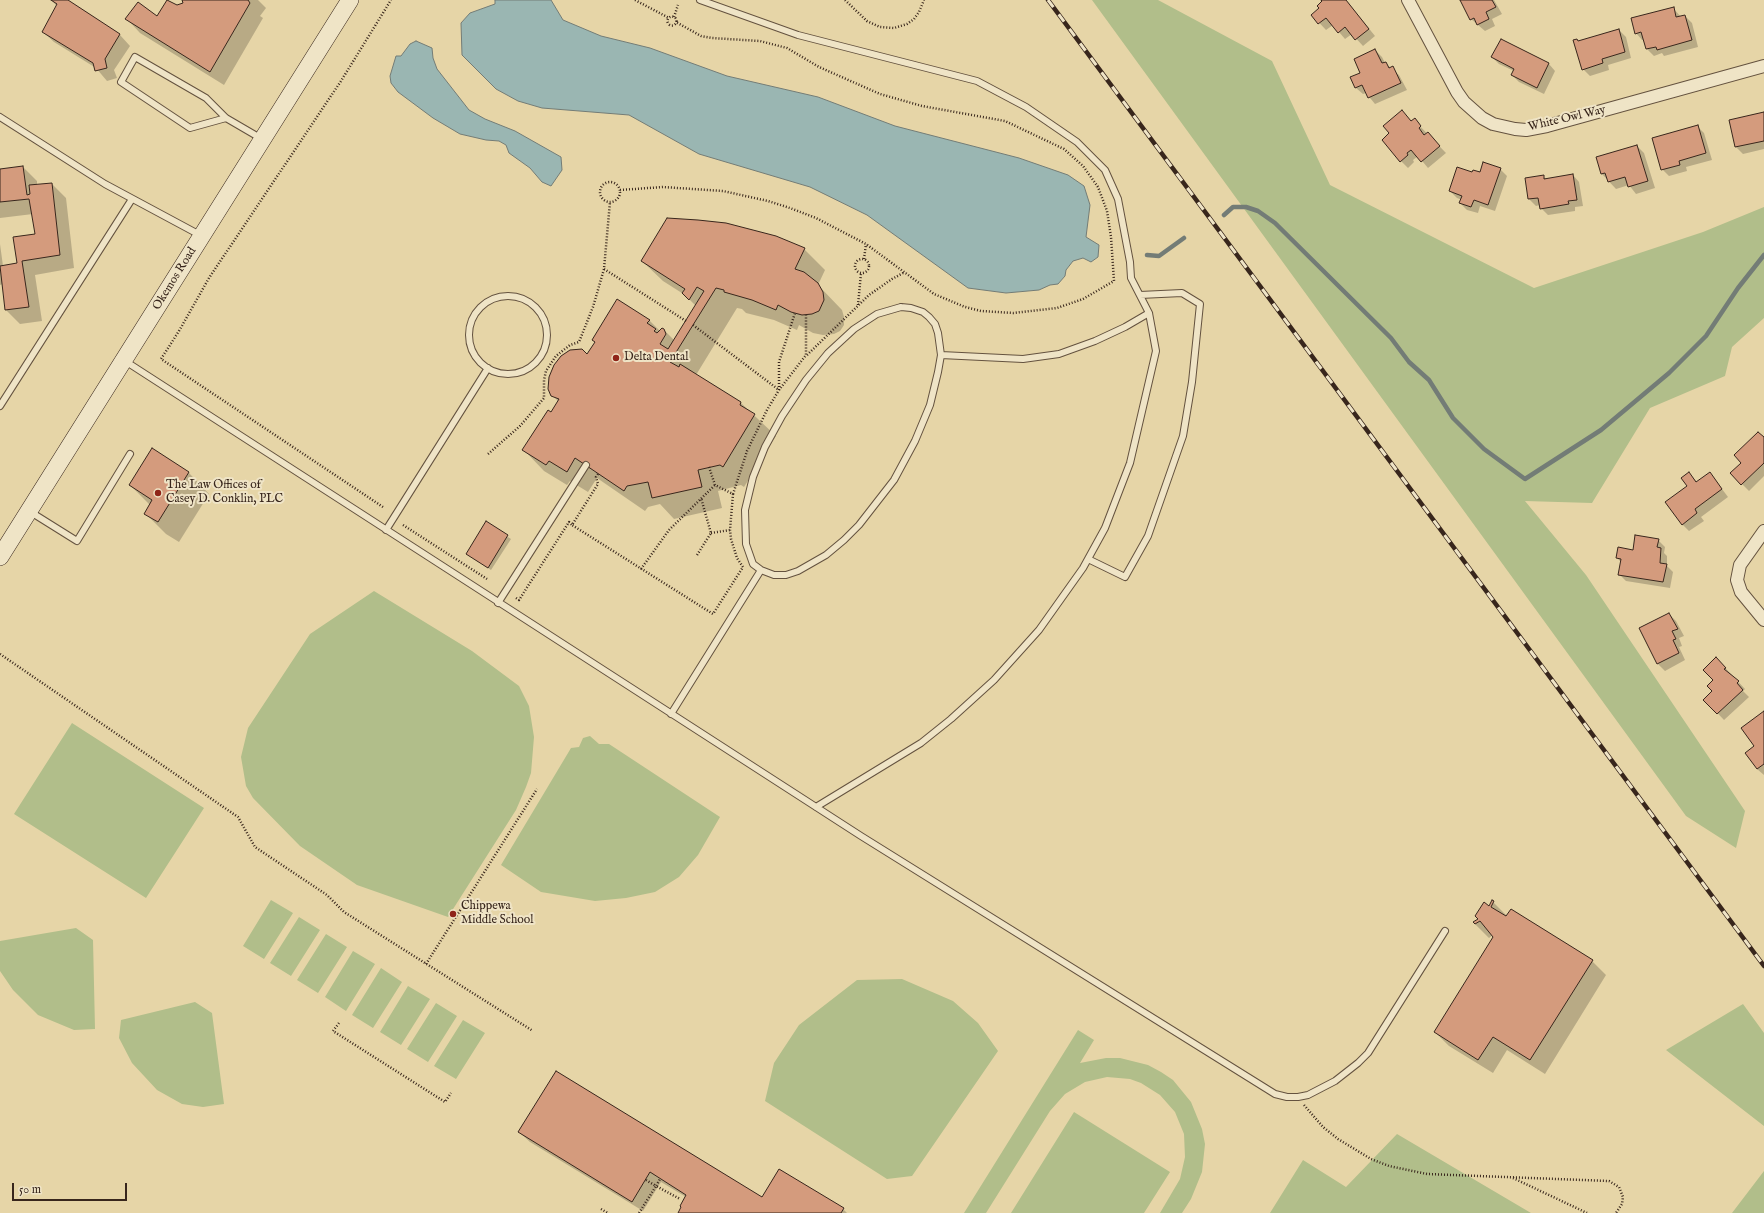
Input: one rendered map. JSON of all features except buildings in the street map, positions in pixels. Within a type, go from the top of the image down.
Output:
[{"type":"main road","name":"Okemos Road","points":[[0,557],[263,140],[347,1]]},
{"type":"street","name":"White Owl Way","points":[[1408,0],[1457,92],[1464,102],[1482,118],[1493,124],[1515,129],[1537,129],[1764,66]]},
{"type":"street","points":[[1764,531],[1740,565],[1737,580],[1741,592],[1764,620]]},
{"type":"lane","points":[[700,0],[798,35],[977,80],[1026,107],[1077,142],[1105,170],[1118,198],[1130,262],[1131,278],[1149,313],[1156,351],[1130,463],[1105,528],[1088,559],[1060,602],[1039,630],[989,685],[951,719],[921,743],[816,807]]},
{"type":"lane","points":[[226,118],[190,128],[121,82],[135,57],[206,98],[226,118],[263,140]]},
{"type":"lane","points":[[0,117],[105,184],[202,236]]},
{"type":"lane","points":[[0,406],[132,199]]},
{"type":"lane","points":[[1088,559],[1125,577],[1148,536],[1182,436],[1192,382],[1200,304],[1182,293],[1140,295]]},
{"type":"lane","points":[[497,297],[515,297],[532,304],[541,315],[546,328],[545,347],[541,355],[535,363],[519,372],[510,374],[500,373],[488,368],[477,358],[469,341],[469,332],[475,314],[484,304],[497,297]]},
{"type":"lane","points":[[901,307],[911,308],[923,312],[935,324],[938,333],[941,355],[930,405],[915,441],[894,480],[859,524],[844,540],[826,555],[798,571],[786,575],[774,575],[760,570],[753,564],[746,544],[745,510],[753,477],[765,447],[782,416],[806,380],[828,353],[854,329],[877,314],[901,307]]},
{"type":"lane","points":[[941,355],[1023,359],[1059,354],[1095,341],[1125,327],[1149,313]]},
{"type":"lane","points":[[124,361],[816,807],[1275,1094],[1287,1097],[1308,1095],[1335,1081],[1348,1072],[1368,1053],[1445,931]]},
{"type":"lane","points":[[386,530],[488,368]]},
{"type":"lane","points":[[29,511],[76,541],[130,454]]},
{"type":"lane","points":[[498,603],[586,465]]},
{"type":"lane","points":[[671,714],[760,570]]},
{"type":"path","points":[[383,507],[161,359],[179,331],[209,278],[337,88],[391,0]]},
{"type":"path","points":[[634,0],[669,18],[674,17]]},
{"type":"path","points":[[845,0],[867,21],[880,27],[894,28],[907,24],[914,19],[924,0]]},
{"type":"path","points":[[620,190],[693,188],[723,191],[768,201],[816,218],[866,244],[934,294],[965,307],[981,311],[1013,313],[1057,308],[1083,299],[1114,281],[1107,211],[1094,182],[1083,166],[1064,149],[1005,121],[898,100],[858,85],[820,67],[787,48],[760,41],[702,36],[676,22],[677,20],[674,17],[678,5]]},
{"type":"path","points":[[669,18],[669,24],[672,25],[676,22]]},
{"type":"path","points":[[613,182],[620,190],[618,198],[610,202],[606,201],[600,195],[601,186],[605,183],[613,182]]},
{"type":"path","points":[[488,454],[520,426],[544,398],[544,380],[546,371],[556,356],[570,345],[578,342],[594,307],[604,270],[610,202]]},
{"type":"path","points":[[864,260],[866,244]]},
{"type":"path","points":[[858,260],[864,260],[868,262],[870,266],[867,272],[861,274],[856,271],[855,267],[858,260]]},
{"type":"path","points":[[604,270],[686,321]]},
{"type":"path","points":[[516,598],[519,600],[569,522],[713,614],[743,567],[737,558],[730,530],[733,494],[750,444],[767,410],[779,390],[806,355],[880,286],[905,272]]},
{"type":"path","points":[[858,305],[861,274]]},
{"type":"path","points":[[779,390],[779,362],[795,313]]},
{"type":"path","points":[[806,315],[806,355]]},
{"type":"path","points":[[693,325],[779,390]]},
{"type":"path","points":[[709,467],[715,485],[733,494]]},
{"type":"path","points":[[572,524],[598,484],[596,477],[598,474]]},
{"type":"path","points":[[641,569],[669,530],[715,485]]},
{"type":"path","points":[[697,555],[711,533],[702,498]]},
{"type":"path","points":[[403,525],[486,579]]},
{"type":"path","points":[[711,533],[730,530]]},
{"type":"path","points":[[0,654],[238,817],[255,847],[328,895],[344,912],[533,1031]]},
{"type":"path","points":[[426,964],[538,790]]},
{"type":"path","points":[[339,1023],[333,1031],[445,1102],[451,1092]]},
{"type":"path","points":[[1298,1097],[1310,1113],[1338,1139],[1354,1150],[1377,1162],[1408,1171],[1427,1174],[1610,1181],[1619,1187],[1623,1197],[1622,1204],[1616,1213]]},
{"type":"path","points":[[1511,1177],[1587,1213]]},
{"type":"path","points":[[639,1213],[660,1179]]},
{"type":"path","points":[[646,1180],[680,1199]]},
{"type":"path","points":[[601,1209],[608,1213]]},
{"type":"green space","points":[[1092,0],[1158,0],[1272,61],[1330,185],[1534,288],[1703,232],[1764,207],[1764,318],[1732,347],[1725,376],[1650,408],[1592,503],[1525,501],[1586,575],[1745,811],[1736,848],[1686,816]]},
{"type":"green space","points":[[374,591],[472,651],[519,686],[529,706],[534,737],[531,773],[526,787],[516,810],[448,917],[357,885],[300,846],[253,798],[246,786],[241,757],[248,728],[310,634]]},
{"type":"green space","points":[[72,723],[204,808],[146,898],[14,814]]},
{"type":"green space","points":[[590,736],[599,744],[609,744],[720,817],[698,855],[679,877],[655,892],[626,898],[595,901],[541,892],[501,865],[571,748],[579,747],[583,738]]},
{"type":"green space","points":[[271,900],[293,913],[264,959],[243,946]]},
{"type":"green space","points":[[299,917],[320,930],[291,976],[270,963]]},
{"type":"green space","points":[[76,928],[93,940],[95,1029],[74,1030],[38,1015],[13,990],[0,971],[0,941]]},
{"type":"green space","points":[[326,934],[347,947],[318,993],[297,980]]},
{"type":"green space","points":[[353,951],[375,964],[346,1011],[325,997]]},
{"type":"green space","points":[[381,968],[402,982],[373,1028],[352,1015]]},
{"type":"green space","points":[[902,979],[953,1001],[978,1023],[998,1051],[912,1176],[887,1179],[765,1101],[774,1063],[799,1025],[857,980]]},
{"type":"green space","points":[[408,986],[430,999],[401,1045],[380,1032]]},
{"type":"green space","points":[[195,1002],[212,1013],[224,1104],[203,1107],[182,1104],[157,1090],[132,1063],[119,1038],[121,1020]]},
{"type":"green space","points":[[436,1003],[457,1016],[428,1062],[407,1049]]},
{"type":"green space","points":[[1743,1004],[1764,1033],[1764,1126],[1666,1050]]},
{"type":"green space","points":[[463,1020],[485,1033],[456,1079],[434,1066]]},
{"type":"green space","points":[[1078,1030],[1094,1040],[1080,1063],[1106,1058],[1120,1058],[1148,1065],[1173,1080],[1191,1102],[1202,1129],[1205,1144],[1202,1172],[1191,1199],[1182,1213],[1160,1213],[1180,1179],[1185,1157],[1184,1134],[1175,1112],[1160,1095],[1141,1083],[1130,1079],[1107,1077],[1085,1082],[1065,1094],[1050,1111],[986,1213],[964,1213]]},
{"type":"green space","points":[[1074,1112],[1170,1172],[1144,1213],[1011,1213]]},
{"type":"green space","points":[[1397,1134],[1531,1213],[1270,1213],[1303,1160],[1346,1187]]},
{"type":"green space","points":[[1764,1171],[1764,1213],[1732,1213]]},
{"type":"water","points":[[495,0],[551,0],[563,20],[601,36],[650,48],[727,76],[818,97],[895,126],[1019,158],[1068,175],[1084,186],[1090,205],[1086,237],[1099,245],[1098,257],[1091,262],[1083,258],[1073,261],[1066,270],[1065,276],[1058,284],[1050,285],[1039,290],[1006,293],[968,288],[867,215],[810,187],[699,154],[629,115],[542,108],[518,101],[496,89],[462,55],[461,23],[470,13],[495,4]]},
{"type":"water","points":[[416,41],[432,48],[433,58],[437,69],[469,110],[485,119],[515,131],[561,157],[562,170],[551,186],[542,182],[530,168],[509,153],[506,145],[499,141],[486,140],[460,134],[433,118],[398,92],[391,83],[390,76],[396,56],[401,56],[410,44]]},
{"type":"waterway","points":[[1224,215],[1233,207],[1246,207],[1258,211],[1275,223],[1391,338],[1409,362],[1429,380],[1453,418],[1484,449],[1525,479],[1601,430],[1669,373],[1706,336],[1738,288],[1764,255]]},
{"type":"waterway","points":[[1147,255],[1159,256],[1184,238]]},
{"type":"railway","points":[[1048,0],[1764,966]]},
{"type":"place","name":"Delta Dental","points":[[616,358]]},
{"type":"place","name":"The Law Offices of Casey D. Conklin, PLC","points":[[158,493]]},
{"type":"place","name":"Chippewa Middle School","points":[[453,914]]}]
